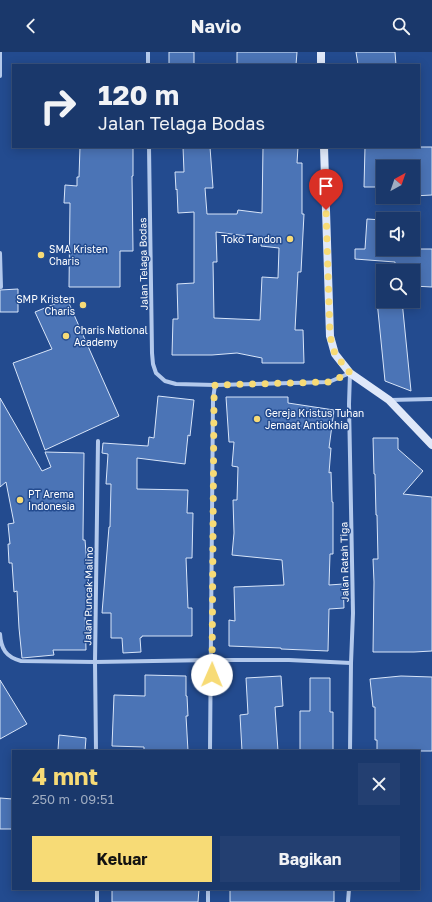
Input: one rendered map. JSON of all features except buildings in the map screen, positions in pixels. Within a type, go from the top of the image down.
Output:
[{"type":"main road","points":[[321,52],[321,64]]},
{"type":"main road","points":[[324,148],[330,336],[335,354],[350,373],[389,400],[432,445]]},
{"type":"street","points":[[0,52],[0,76]]},
{"type":"street","points":[[148,52],[148,64]]},
{"type":"street","name":"Jalan Telaga Bodas","points":[[149,148],[153,364],[156,372],[165,381],[176,384],[215,385],[329,382],[350,373]]},
{"type":"street","points":[[0,253],[1,287]]},
{"type":"street","name":"Jalan Ratah Tiga","points":[[350,373],[349,404],[353,613],[350,750]]},
{"type":"street","points":[[210,750],[213,407],[215,385]]},
{"type":"street","points":[[389,400],[432,399]]},
{"type":"street","name":"Jalan Puncak Malino","points":[[96,750],[95,662],[98,441]]},
{"type":"street","points":[[0,634],[3,648],[8,655],[15,660],[21,661],[95,662],[289,660],[352,663]]},
{"type":"street","points":[[97,890],[97,902]]},
{"type":"street","points":[[208,890],[208,902]]},
{"type":"street","points":[[348,902],[349,890]]},
{"type":"place","name":"Toko Tandon","points":[[290,239]]},
{"type":"place","name":"SMA Kristen Charis","points":[[41,255]]},
{"type":"place","name":"SMP Kristen Charis","points":[[83,305]]},
{"type":"place","name":"Charis National Academy","points":[[66,336]]},
{"type":"place","name":"Gereja Kristus Tuhan Jemaat Antiokhia","points":[[257,419]]},
{"type":"place","name":"PT Arema Indonesia","points":[[20,500]]},
{"type":"route","points":[[212,675],[215,385],[329,382],[350,373],[335,354],[330,336],[326,210]]}]
